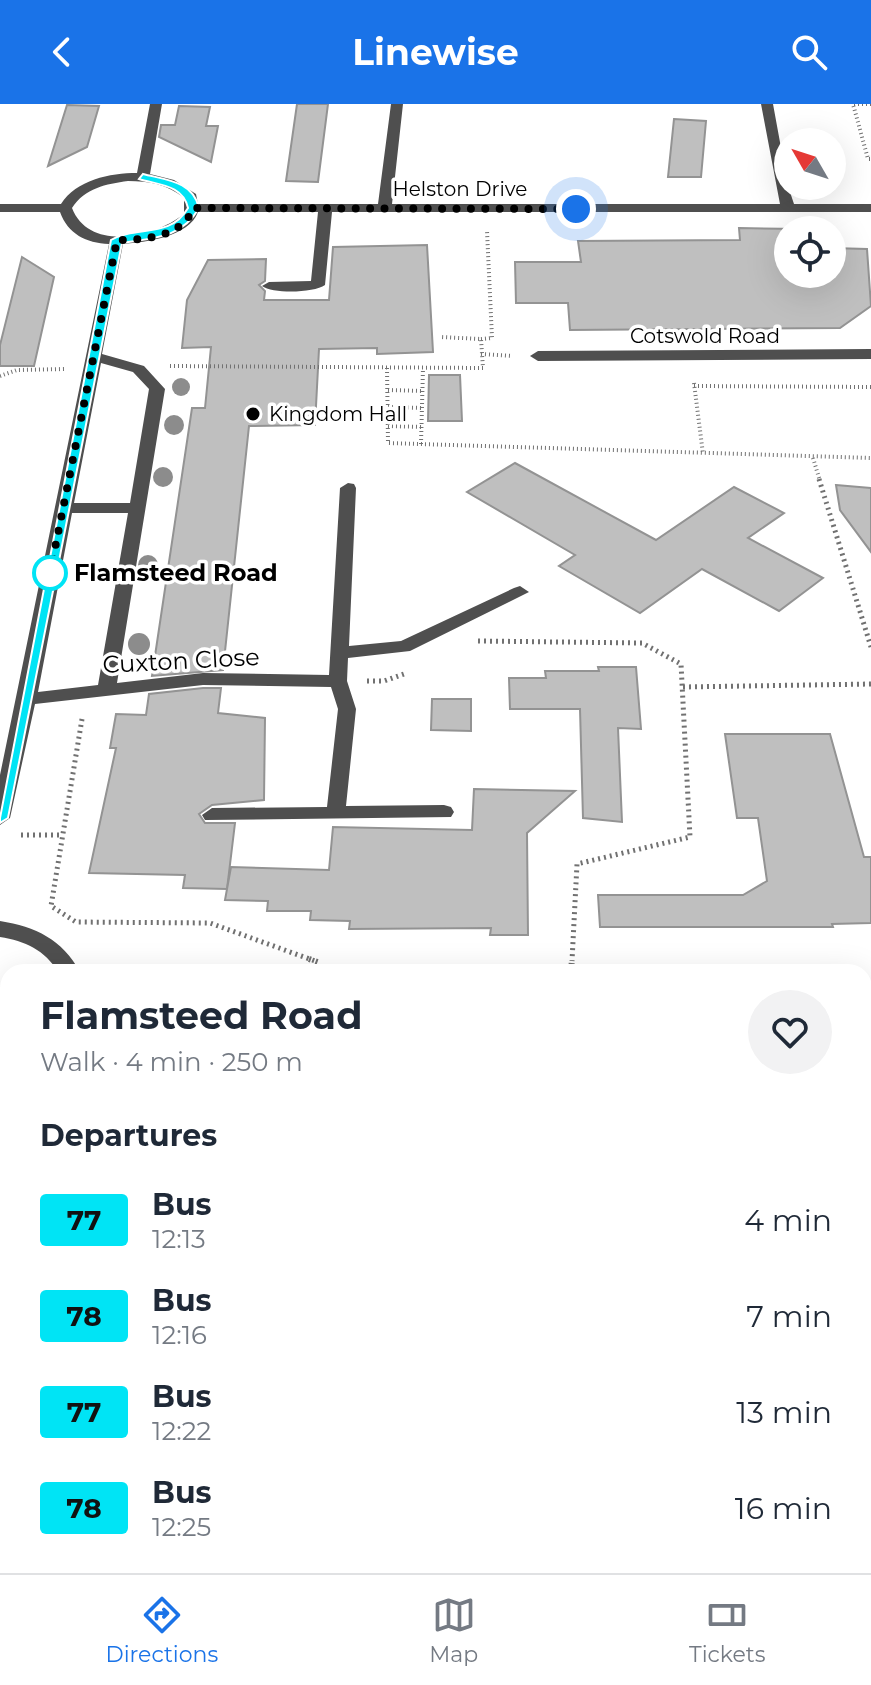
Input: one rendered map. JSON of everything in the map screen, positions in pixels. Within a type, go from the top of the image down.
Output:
[{"type":"street","points":[[143,177],[156,104]]},
{"type":"street","points":[[384,209],[397,104]]},
{"type":"street","points":[[767,104],[788,207]]},
{"type":"street","points":[[143,177],[181,187],[191,197],[193,208],[186,221],[168,232],[117,240],[85,234],[66,218],[65,208],[69,201],[86,188],[112,179],[143,177]]},
{"type":"street","points":[[0,208],[65,208]]},
{"type":"street","name":"Helston Drive","points":[[193,208],[871,208]]},
{"type":"street","points":[[269,286],[318,285],[325,209]]},
{"type":"street","points":[[0,818],[27,699],[62,508],[117,240]]},
{"type":"street","name":"Cotswold Road","points":[[538,356],[871,354]]},
{"type":"street","points":[[92,363],[134,366],[153,381],[157,389],[107,688]]},
{"type":"street","points":[[336,812],[347,709],[338,681],[337,653],[348,488]]},
{"type":"street","points":[[62,508],[135,508]]},
{"type":"street","points":[[337,653],[404,647],[520,592]]},
{"type":"street","name":"Cuxton Close","points":[[27,699],[203,679],[338,681]]},
{"type":"street","points":[[212,815],[444,812]]},
{"type":"street","points":[[0,929],[20,931],[50,947],[63,964]]},
{"type":"path","points":[[871,104],[853,104],[868,159],[871,159]]},
{"type":"path","points":[[440,337],[492,338],[486,210]]},
{"type":"path","points":[[134,366],[483,368],[481,339]]},
{"type":"path","points":[[691,357],[703,454]]},
{"type":"path","points":[[0,376],[17,370],[92,363]]},
{"type":"path","points":[[387,368],[388,443],[871,458]]},
{"type":"path","points":[[421,444],[423,368]]},
{"type":"path","points":[[694,386],[871,387]]},
{"type":"path","points":[[388,390],[423,391]]},
{"type":"path","points":[[388,407],[423,408]]},
{"type":"path","points":[[388,426],[422,427]]},
{"type":"path","points":[[813,458],[871,647]]},
{"type":"path","points":[[471,641],[642,643],[681,664],[690,837],[577,864],[571,964]]},
{"type":"path","points":[[338,681],[384,681],[410,671]]},
{"type":"path","points":[[683,687],[871,684]]},
{"type":"path","points":[[87,690],[51,906],[76,922],[210,923],[320,964]]},
{"type":"path","points":[[16,835],[63,835]]},
{"type":"building","points":[[297,104],[328,104],[318,182],[286,181]]},
{"type":"building","points":[[67,105],[99,106],[87,147],[48,166]]},
{"type":"building","points":[[179,106],[210,107],[206,126],[218,126],[211,162],[159,137],[161,125],[175,125]]},
{"type":"building","points":[[674,119],[706,121],[701,177],[668,177]]},
{"type":"building","points":[[739,228],[774,229],[774,288],[846,288],[846,248],[867,249],[871,306],[840,328],[570,330],[568,303],[516,303],[515,262],[581,262],[578,241],[740,240]]},
{"type":"building","points":[[427,245],[433,352],[377,354],[377,348],[319,349],[315,425],[249,426],[223,670],[152,676],[192,408],[205,408],[211,347],[182,348],[187,300],[208,260],[266,259],[265,281],[259,285],[265,291],[264,300],[329,300],[333,247]]},
{"type":"building","points":[[22,257],[54,277],[34,366],[0,366],[0,345]]},
{"type":"building","points":[[429,375],[460,375],[462,421],[428,421]]},
{"type":"building","points":[[515,463],[656,540],[734,487],[784,513],[748,538],[823,578],[779,611],[702,569],[640,613],[559,566],[575,555],[467,492]]},
{"type":"building","points":[[836,485],[871,488],[871,552],[840,510]]},
{"type":"building","points":[[598,667],[636,667],[641,729],[618,728],[622,822],[583,818],[580,709],[510,709],[509,678],[546,678],[545,671],[599,671]]},
{"type":"building","points":[[221,688],[218,713],[265,718],[264,800],[212,805],[199,814],[205,823],[235,823],[227,889],[183,888],[185,875],[89,873],[116,748],[110,748],[116,714],[146,715],[149,694]]},
{"type":"building","points":[[432,699],[471,699],[471,731],[431,730]]},
{"type":"building","points":[[725,734],[830,734],[864,857],[871,857],[871,923],[832,924],[833,927],[600,927],[598,895],[743,895],[767,881],[758,818],[737,818]]},
{"type":"building","points":[[474,789],[575,791],[527,833],[528,935],[490,935],[491,928],[349,929],[350,921],[310,920],[311,911],[267,911],[268,901],[225,900],[231,867],[329,870],[333,827],[472,830]]},
{"type":"bus line","name":"77","points":[[0,818],[27,699],[62,508],[117,240],[137,240],[168,232],[186,221],[193,208],[191,197],[181,187],[164,180],[143,177]]},
{"type":"place","name":"Kingdom Hall","points":[[253,414]]},
{"type":"place","name":"Flamsteed Road","points":[[50,573]]},
{"type":"route","points":[[50,573],[117,240],[137,240],[168,232],[186,221],[193,208],[576,209]]}]
